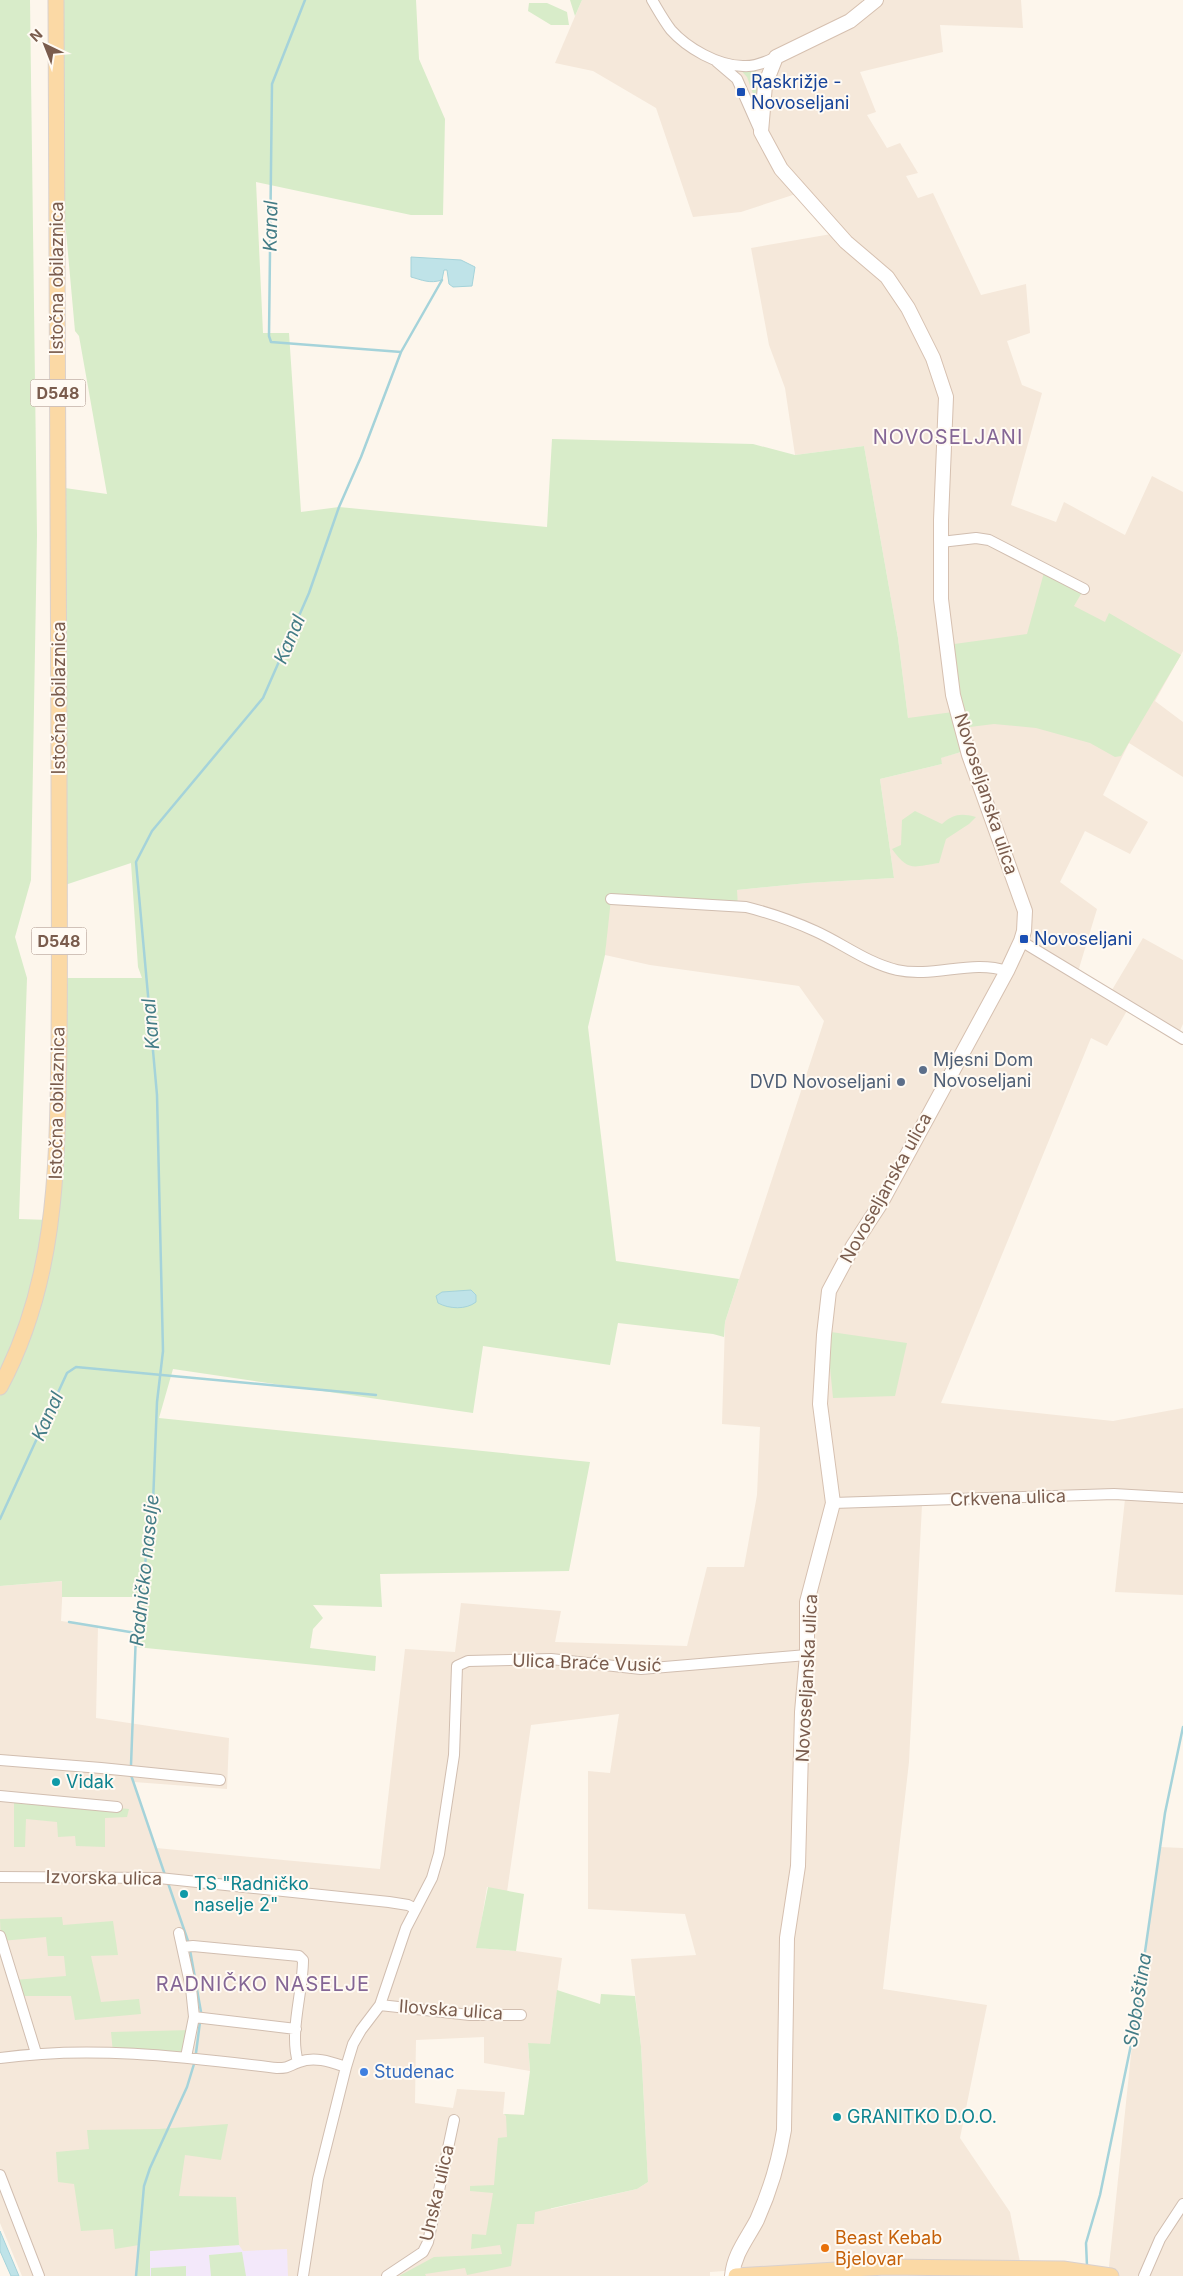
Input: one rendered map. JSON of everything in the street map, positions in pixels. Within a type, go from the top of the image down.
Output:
[{"type":"main road","name":"Istočna obilaznica","points":[[0,1387],[26,1326],[42,1272],[52,1220],[57,1168],[60,978],[56,0]]},
{"type":"main road","points":[[761,132],[765,85],[776,57],[850,21],[876,0]]},
{"type":"main road","name":"Novoseljanska ulica","points":[[732,2276],[737,2254],[765,2201],[780,2153],[784,2130],[787,1938],[798,1866],[802,1712],[807,1656],[807,1602],[833,1503],[820,1404],[829,1291],[853,1246],[880,1203],[1007,971],[1022,941],[1025,911],[968,755],[953,695],[941,599],[946,397],[933,358],[908,308],[887,277],[846,242],[781,169],[761,132]]},
{"type":"main road","points":[[736,2276],[885,2266],[1054,2269],[1110,2276]]},
{"type":"street","points":[[652,0],[671,30],[690,47],[715,59],[742,66],[764,64],[776,57]]},
{"type":"street","points":[[715,59],[737,80],[761,132]]},
{"type":"street","points":[[941,542],[976,538],[989,540],[1084,589]]},
{"type":"street","points":[[611,899],[746,907],[767,912],[815,931],[873,961],[898,970],[945,972],[994,967],[1007,971]]},
{"type":"street","points":[[1022,941],[1183,1039]]},
{"type":"street","name":"Crkvena ulica","points":[[833,1503],[1114,1494],[1183,1498]]},
{"type":"street","name":"Ulica Braće Vusić","points":[[416,1909],[432,1878],[440,1850],[454,1755],[457,1666],[468,1661],[551,1659],[641,1669],[807,1656]]},
{"type":"street","points":[[0,1760],[220,1780]]},
{"type":"street","points":[[0,1796],[116,1807]]},
{"type":"street","name":"Izvorska ulica","points":[[0,1877],[159,1878],[389,1902],[408,1905],[416,1909]]},
{"type":"street","points":[[303,2276],[318,2179],[353,2044],[380,2005],[406,1928],[416,1909]]},
{"type":"street","points":[[179,1933],[194,2017],[186,2057]]},
{"type":"street","points":[[0,1936],[36,2053]]},
{"type":"street","points":[[183,1947],[192,1946],[299,1956],[303,1960],[296,2029],[295,2053],[298,2062]]},
{"type":"street","name":"Ilovska ulica","points":[[380,2005],[470,2015],[522,2014]]},
{"type":"street","points":[[194,2017],[296,2029]]},
{"type":"street","points":[[0,2058],[36,2053],[113,2053],[186,2057],[277,2068],[288,2068],[298,2062],[309,2060],[327,2060],[346,2067]]},
{"type":"street","name":"Unska ulica","points":[[387,2276],[423,2252],[428,2242],[454,2120]]},
{"type":"street","points":[[0,2175],[39,2276]]},
{"type":"street","points":[[1144,2276],[1160,2239],[1183,2204]]},
{"type":"shaded area","points":[[582,0],[862,0],[866,8],[876,0],[1021,0],[1023,28],[940,25],[943,52],[860,72],[876,112],[867,115],[887,148],[900,143],[918,173],[906,176],[918,198],[933,193],[981,295],[1026,284],[1030,333],[1007,341],[1022,385],[1042,393],[1011,505],[1056,522],[1064,502],[1125,535],[1152,476],[1183,492],[1183,651],[1155,701],[1183,722],[1183,777],[1129,743],[1103,795],[1148,822],[1130,854],[1085,831],[1060,882],[1097,909],[1077,975],[1109,995],[1143,938],[1183,960],[1183,1024],[1178,1035],[1129,1007],[1107,1046],[1091,1038],[941,1403],[1113,1421],[1183,1408],[1183,1595],[1115,1592],[1125,1499],[922,1505],[909,1762],[883,1989],[987,2005],[960,2138],[1010,2212],[1020,2262],[811,2265],[710,2272],[710,2276],[22,2276],[0,2223],[0,1586],[63,1581],[61,1621],[98,1626],[96,1718],[229,1738],[227,1789],[134,1782],[156,1848],[380,1869],[405,1649],[455,1652],[461,1603],[561,1611],[555,1642],[687,1646],[707,1567],[744,1567],[757,1495],[760,1427],[722,1424],[725,1322],[824,1021],[799,986],[650,965],[605,955],[609,904],[611,899],[738,906],[736,890],[807,883],[894,878],[880,779],[942,764],[940,758],[961,752],[908,718],[898,638],[864,446],[795,455],[785,388],[769,345],[751,248],[837,233],[802,192],[741,212],[693,217],[656,108],[593,71],[555,63]],"holes":[[[619,1714],[610,1773],[588,1771],[588,1909],[685,1914],[696,1955],[631,1959],[641,2046],[648,2182],[637,2189],[551,2209],[554,2116],[503,2114],[505,2092],[457,2089],[453,2108],[415,2103],[416,2040],[484,2037],[484,2063],[530,2071],[528,2044],[550,2044],[562,1958],[516,1951],[477,1948],[487,1887],[507,1892],[531,1725]]]},
{"type":"shaded area","points":[[1160,1847],[1183,1848],[1183,2276],[1108,2276],[1133,2035]]},
{"type":"shaded area","points":[[239,2245],[243,2251],[287,2249],[288,2276],[150,2276],[149,2251]]},
{"type":"green space","points":[[0,0],[30,0],[37,535],[31,880],[15,937],[27,978],[19,1219],[49,1220],[60,978],[142,978],[138,967],[131,863],[59,887],[58,487],[107,494],[79,336],[75,331],[57,132],[56,0],[416,0],[419,59],[445,119],[443,215],[411,215],[256,182],[263,333],[289,333],[301,512],[339,507],[547,527],[552,439],[753,444],[795,455],[864,446],[898,638],[908,718],[953,712],[961,752],[941,758],[942,764],[880,779],[894,878],[807,883],[737,890],[738,906],[611,899],[605,955],[588,1027],[616,1261],[739,1279],[725,1322],[724,1337],[713,1334],[618,1323],[610,1365],[483,1346],[473,1413],[173,1369],[159,1418],[590,1462],[569,1571],[380,1574],[382,1607],[313,1605],[323,1618],[313,1629],[310,1648],[376,1656],[375,1671],[136,1647],[139,1597],[62,1597],[62,1581],[0,1586]]},
{"type":"green space","points":[[570,0],[582,0],[575,16]]},
{"type":"green space","points":[[529,3],[547,3],[567,12],[569,25],[551,25],[528,11]]},
{"type":"green space","points":[[736,65],[752,65],[755,70],[759,84],[757,105],[747,77]]},
{"type":"green space","points":[[1045,569],[1084,589],[1074,606],[1105,622],[1109,613],[1181,655],[1121,756],[1115,757],[1090,743],[1036,728],[994,724],[962,728],[947,645],[1027,634]]},
{"type":"green space","points":[[915,811],[942,824],[957,815],[976,817],[969,824],[946,839],[939,863],[912,866],[907,865],[892,849],[901,845],[902,820]]},
{"type":"green space","points":[[831,1332],[907,1343],[895,1396],[833,1398],[828,1347]]},
{"type":"green space","points":[[14,1797],[129,1809],[127,1817],[105,1818],[105,1847],[76,1846],[75,1836],[58,1837],[57,1822],[26,1819],[25,1847],[14,1847]]},
{"type":"green space","points":[[488,1887],[524,1894],[516,1951],[476,1948]]},
{"type":"green space","points":[[62,1917],[63,1925],[113,1921],[118,1955],[91,1956],[101,2002],[139,1999],[141,2014],[75,2020],[71,1996],[18,1996],[13,1980],[66,1976],[64,1956],[48,1956],[46,1937],[1,1941],[0,1919]]},
{"type":"green space","points":[[557,1990],[600,2004],[601,1994],[635,1996],[641,2046],[648,2182],[637,2189],[535,2212],[534,2224],[517,2224],[511,2266],[467,2275],[465,2268],[425,2274],[426,2276],[399,2276],[434,2257],[502,2254],[500,2245],[471,2249],[472,2234],[486,2235],[493,2193],[470,2191],[470,2186],[494,2185],[498,2138],[507,2137],[506,2116],[504,2114],[524,2115],[530,2071],[528,2043],[550,2044]]},
{"type":"green space","points":[[192,2030],[186,2057],[113,2053],[111,2032]]},
{"type":"green space","points":[[228,2124],[221,2160],[185,2155],[179,2196],[236,2197],[239,2245],[150,2251],[150,2276],[136,2276],[139,2245],[115,2249],[113,2229],[81,2231],[74,2184],[58,2182],[56,2152],[89,2149],[87,2130],[159,2129]]},
{"type":"green space","points":[[242,2252],[246,2276],[211,2276],[209,2255]]},
{"type":"green space","points":[[186,2266],[186,2276],[151,2276],[151,2268]]},
{"type":"water","points":[[411,257],[461,260],[475,267],[472,286],[453,287],[449,284],[447,270],[444,270],[442,280],[434,282],[411,277]]},
{"type":"water","points":[[471,1290],[476,1295],[476,1302],[462,1307],[442,1305],[438,1303],[436,1296],[442,1292]]},
{"type":"water","points":[[0,2231],[19,2276],[11,2276],[0,2251]]},
{"type":"waterway","name":"Kanal","points":[[131,1765],[136,1633],[153,1503],[157,1402],[163,1351],[157,1095],[136,862],[152,831],[263,698],[309,593],[339,507],[361,457],[401,352],[271,342],[269,336],[272,84],[305,0]]},
{"type":"waterway","points":[[401,352],[442,280]]},
{"type":"waterway","name":"Kanal","points":[[0,1519],[67,1373],[76,1367],[376,1395]]},
{"type":"waterway","points":[[69,1622],[136,1633]]},
{"type":"waterway","name":"Sloboština","points":[[1087,2266],[1086,2243],[1100,2195],[1133,2035],[1165,1813],[1183,1727]]},
{"type":"waterway","name":"Radničko naselje","points":[[131,1775],[165,1875]]},
{"type":"waterway","name":"Radničko naselje","points":[[168,1883],[188,1941]]},
{"type":"waterway","name":"Radničko naselje","points":[[190,1950],[201,2012]]},
{"type":"waterway","name":"Radničko naselje","points":[[196,2053],[200,2022]]},
{"type":"waterway","name":"Radničko naselje","points":[[136,2276],[144,2186],[150,2168],[187,2087],[194,2064]]},
{"type":"place","name":"Raskrižje - Novoseljani","points":[[741,92]]},
{"type":"place","name":"Novoseljani","points":[[1024,939]]},
{"type":"place","name":"Mjesni Dom Novoseljani","points":[[923,1070]]},
{"type":"place","name":"DVD Novoseljani","points":[[901,1082]]},
{"type":"place","name":"Vidak","points":[[56,1782]]},
{"type":"place","name":"TS \"Radničko naselje 2\"","points":[[184,1894]]},
{"type":"place","name":"Studenac","points":[[364,2072]]},
{"type":"place","name":"GRANITKO D.O.O.","points":[[837,2117]]},
{"type":"place","name":"Beast Kebab Bjelovar","points":[[825,2248]]},
{"type":"district","name":"NOVOSELJANI","points":[[948,437]]},
{"type":"district","name":"RADNIČKO NASELJE","points":[[263,1984]]}]
